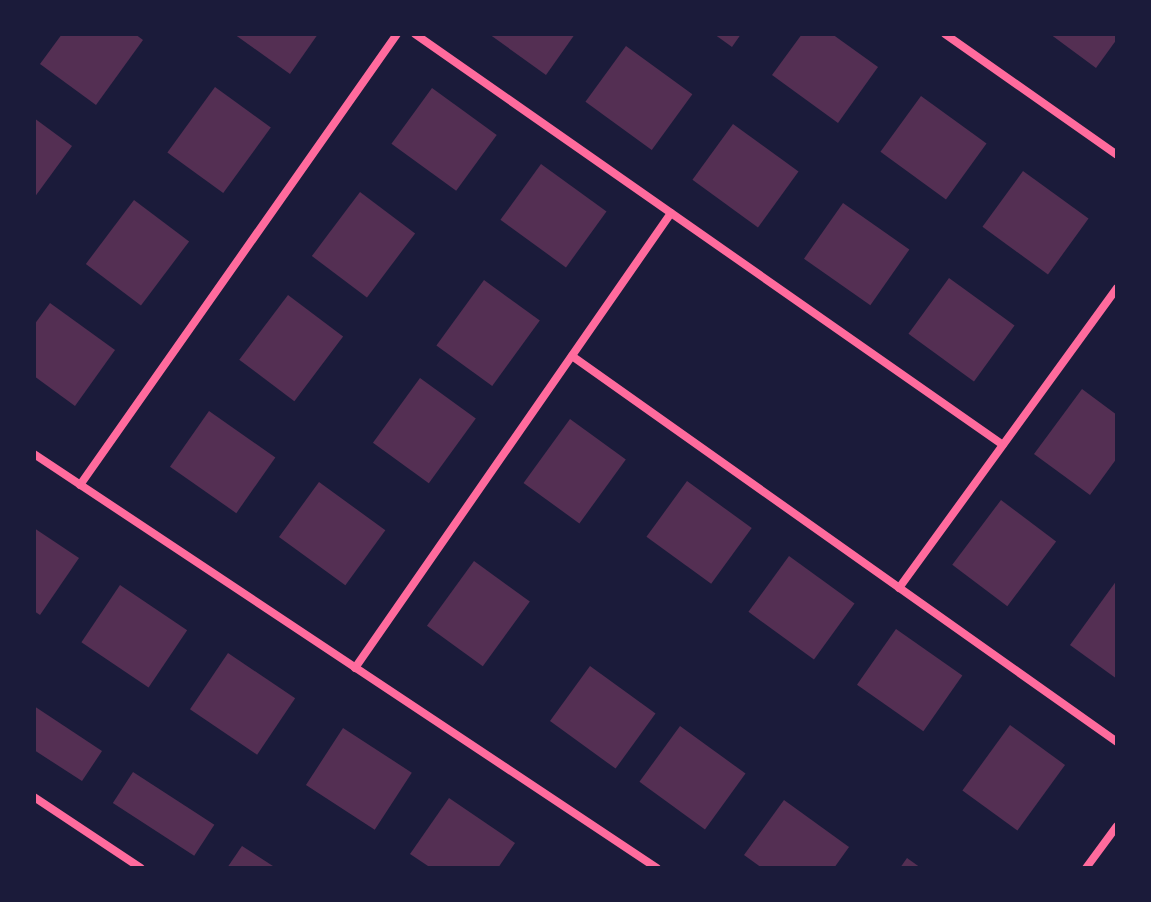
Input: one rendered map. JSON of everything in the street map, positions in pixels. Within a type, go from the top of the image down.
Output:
[{"type":"street","points":[[80,485],[397,34]]},
{"type":"street","points":[[415,34],[1003,445]]},
{"type":"street","points":[[945,34],[1117,155]]},
{"type":"street","points":[[355,668],[671,213]]},
{"type":"street","points":[[899,588],[1117,288]]},
{"type":"street","points":[[572,356],[1117,742]]},
{"type":"street","points":[[34,454],[657,868]]},
{"type":"street","points":[[34,797],[141,868]]},
{"type":"street","points":[[1086,868],[1117,826]]},
{"type":"building","points":[[62,34],[135,34],[143,40],[96,105],[40,64]]},
{"type":"building","points":[[234,34],[318,34],[290,74]]},
{"type":"building","points":[[489,34],[575,34],[546,75]]},
{"type":"building","points":[[714,34],[741,34],[732,47]]},
{"type":"building","points":[[802,34],[832,34],[878,67],[838,123],[772,75]]},
{"type":"building","points":[[1050,34],[1117,34],[1117,39],[1096,68]]},
{"type":"building","points":[[626,46],[692,94],[652,150],[585,102]]},
{"type":"building","points":[[215,87],[271,128],[223,193],[167,153]]},
{"type":"building","points":[[432,88],[497,135],[456,191],[391,144]]},
{"type":"building","points":[[921,96],[987,144],[946,199],[880,152]]},
{"type":"building","points":[[34,118],[72,146],[34,198]]},
{"type":"building","points":[[733,124],[799,172],[758,227],[692,180]]},
{"type":"building","points":[[541,164],[607,212],[566,267],[500,220]]},
{"type":"building","points":[[1023,171],[1089,219],[1048,274],[982,227]]},
{"type":"building","points":[[360,192],[415,234],[367,297],[312,256]]},
{"type":"building","points":[[134,200],[189,242],[141,305],[86,264]]},
{"type":"building","points":[[843,203],[909,249],[870,305],[804,259]]},
{"type":"building","points":[[949,278],[1015,326],[974,381],[908,334]]},
{"type":"building","points":[[484,280],[540,321],[492,386],[436,346]]},
{"type":"building","points":[[288,295],[343,337],[294,401],[239,360]]},
{"type":"building","points":[[50,303],[115,350],[75,406],[34,376],[34,325]]},
{"type":"building","points":[[420,378],[476,419],[429,483],[373,443]]},
{"type":"building","points":[[1082,389],[1117,415],[1117,458],[1090,495],[1034,454]]},
{"type":"building","points":[[209,411],[275,457],[236,513],[170,467]]},
{"type":"building","points":[[570,419],[626,460],[579,523],[524,483]]},
{"type":"building","points":[[687,481],[752,528],[711,584],[646,537]]},
{"type":"building","points":[[319,482],[385,530],[345,585],[279,537]]},
{"type":"building","points":[[1001,500],[1056,542],[1007,606],[952,565]]},
{"type":"building","points":[[34,528],[79,558],[40,615],[34,611]]},
{"type":"building","points":[[789,556],[855,604],[814,659],[748,612]]},
{"type":"building","points":[[474,561],[530,602],[483,666],[427,626]]},
{"type":"building","points":[[1117,580],[1117,679],[1070,645]]},
{"type":"building","points":[[120,585],[187,630],[149,687],[81,642]]},
{"type":"building","points":[[896,629],[962,675],[923,731],[857,685]]},
{"type":"building","points":[[228,653],[295,698],[257,755],[190,709]]},
{"type":"building","points":[[590,666],[656,714],[616,769],[550,721]]},
{"type":"building","points":[[34,706],[102,751],[82,781],[34,750]]},
{"type":"building","points":[[1010,725],[1065,765],[1017,830],[962,791]]},
{"type":"building","points":[[680,726],[746,774],[705,829],[639,782]]},
{"type":"building","points":[[343,728],[412,773],[375,830],[306,785]]},
{"type":"building","points":[[133,772],[214,825],[194,856],[113,803]]},
{"type":"building","points":[[449,798],[515,843],[498,868],[431,868],[410,854]]},
{"type":"building","points":[[784,800],[849,847],[834,868],[762,868],[744,855]]},
{"type":"building","points":[[242,846],[276,868],[227,868]]},
{"type":"building","points":[[907,858],[921,868],[900,868]]}]
